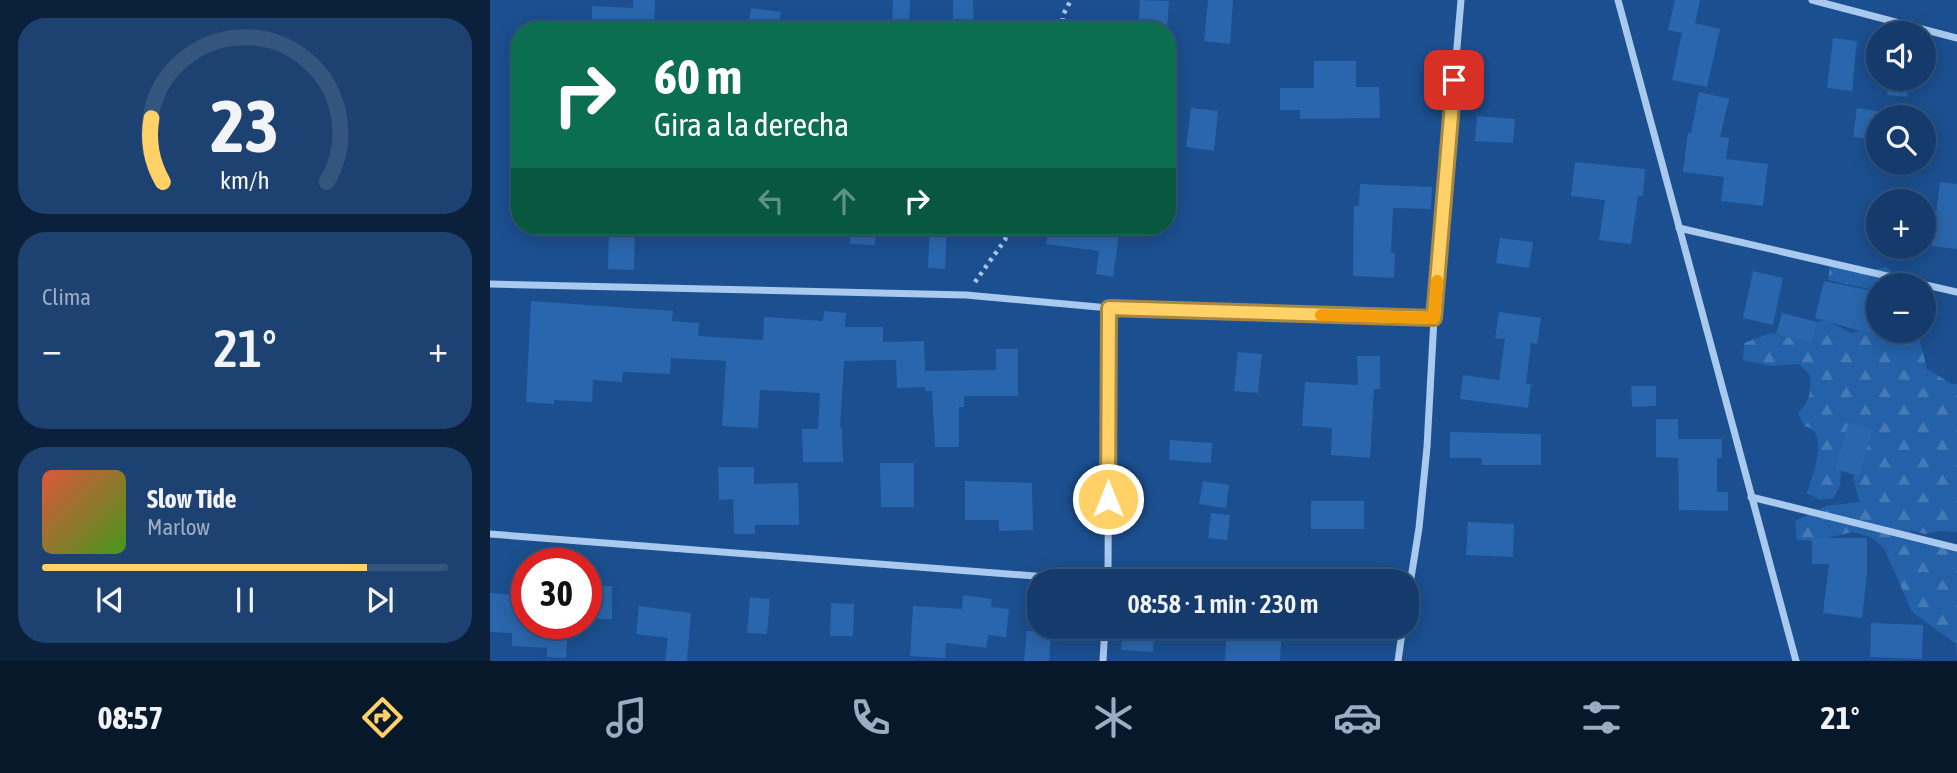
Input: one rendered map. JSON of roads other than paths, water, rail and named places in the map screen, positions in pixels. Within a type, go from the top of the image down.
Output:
[{"type":"street","points":[[1412,569],[1427,447],[1434,318],[1461,0]]},
{"type":"street","points":[[1618,0],[1796,661]]},
{"type":"street","points":[[1812,0],[1957,38]]},
{"type":"street","points":[[1679,228],[1957,292]]},
{"type":"street","points":[[490,284],[966,295],[1109,308],[1434,318]]},
{"type":"street","points":[[1108,569],[1109,308]]},
{"type":"street","points":[[1751,497],[1957,548]]},
{"type":"street","points":[[490,534],[1027,575]]},
{"type":"street","points":[[1103,661],[1104,639]]},
{"type":"street","points":[[1398,661],[1401,639]]}]
